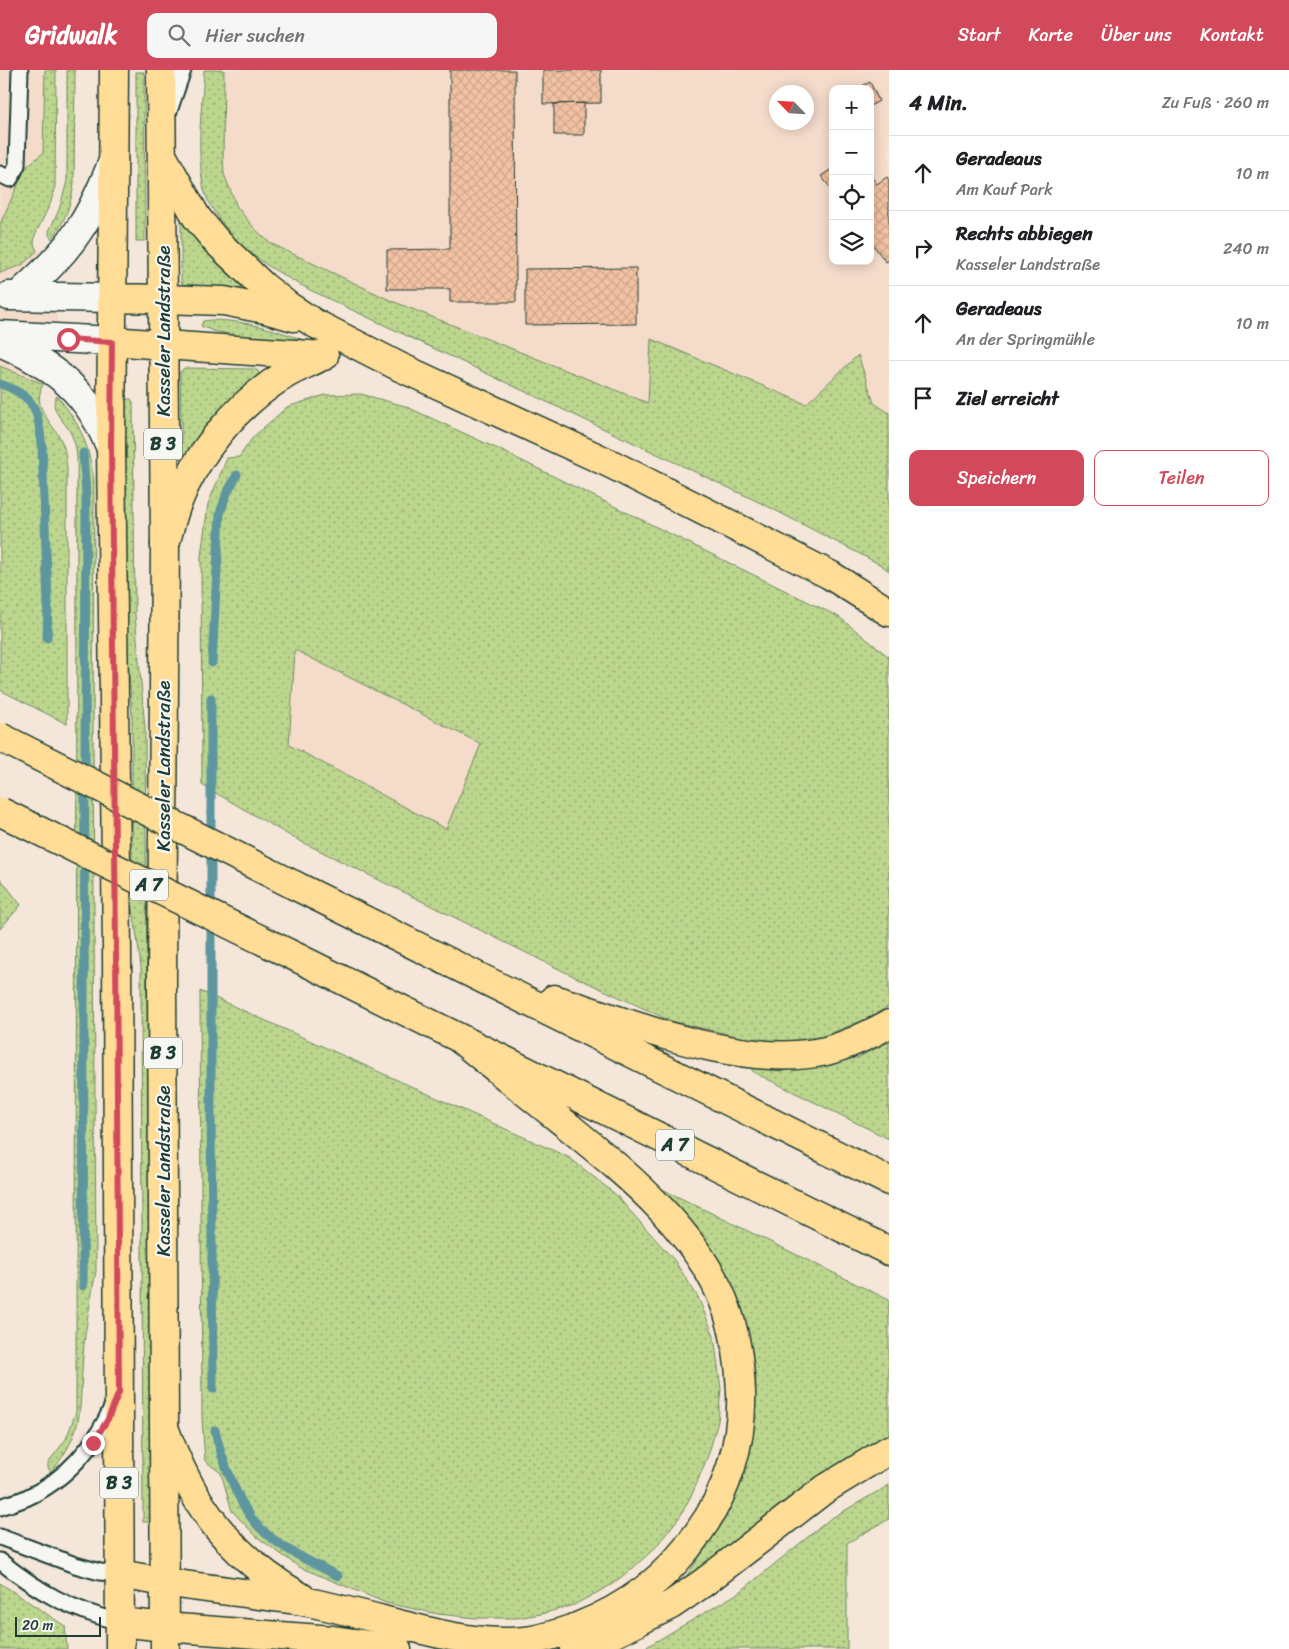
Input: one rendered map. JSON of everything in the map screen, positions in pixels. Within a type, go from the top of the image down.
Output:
[{"type":"main road","name":"B 3","points":[[114,70],[111,448],[117,959],[120,1649]]},
{"type":"main road","name":"Kasseler Landstraße","points":[[161,70],[165,544],[162,975],[165,1638]]},
{"type":"main road","points":[[162,146],[197,218],[217,242],[263,286],[288,306],[314,323],[400,367],[611,464],[830,575],[889,612]]},
{"type":"main road","points":[[112,298],[224,301],[265,309],[314,323]]},
{"type":"main road","points":[[112,342],[324,356],[400,367]]},
{"type":"main road","points":[[165,544],[177,503],[196,465],[221,430],[251,400],[286,375],[324,356]]},
{"type":"main road","points":[[0,737],[889,1181]]},
{"type":"main road","name":"A 7","points":[[0,812],[889,1251]]},
{"type":"main road","points":[[472,973],[677,1038],[744,1053],[786,1056],[826,1051],[864,1037],[889,1024]]},
{"type":"main road","points":[[119,1574],[309,1602],[445,1636],[480,1641],[527,1641],[558,1634],[593,1621],[619,1608],[646,1590],[669,1570],[688,1548],[705,1523],[721,1492],[732,1464],[739,1434],[742,1403],[740,1371],[735,1341],[726,1309],[714,1282],[699,1256],[667,1217],[615,1165],[460,1039]]},
{"type":"main road","points":[[165,1430],[176,1461],[191,1490],[209,1518],[254,1566],[280,1585],[309,1602]]},
{"type":"main road","points":[[574,1649],[599,1641],[671,1605],[703,1583],[825,1489],[889,1450]]},
{"type":"main road","points":[[120,1622],[165,1638],[268,1642],[333,1640],[397,1649]]},
{"type":"street","points":[[9,296],[49,267],[81,228],[98,196],[113,161]]},
{"type":"street","points":[[9,296],[112,298]]},
{"type":"street","points":[[0,335],[112,342]]},
{"type":"street","points":[[0,342],[39,361],[60,376],[82,398],[97,420],[111,448]]},
{"type":"lane","points":[[0,174],[10,179],[17,165],[20,70]]},
{"type":"lane","points":[[162,146],[183,70]]},
{"type":"lane","points":[[0,1507],[26,1498],[52,1483],[74,1465],[93,1443],[108,1419],[119,1392]]},
{"type":"lane","points":[[0,1537],[75,1565],[100,1572],[119,1574]]},
{"type":"lane","points":[[0,1561],[45,1593],[75,1608],[120,1622]]},
{"type":"shaded area","points":[[0,70],[56,70],[55,186],[51,202],[35,235],[34,244],[38,251],[56,267],[57,282],[56,366],[43,384],[0,366]]},
{"type":"shaded area","points":[[225,70],[889,70],[889,413],[874,403],[857,356],[806,404],[651,340],[649,403],[392,301],[270,243],[254,228],[237,207],[224,174]]},
{"type":"shaded area","points":[[295,649],[481,744],[447,829],[289,745]]},
{"type":"green space","points":[[45,70],[56,70],[55,186],[51,202],[35,235],[34,244],[37,251],[22,265],[0,273],[0,224],[26,167],[43,153]]},
{"type":"green space","points":[[67,70],[75,70],[74,183],[67,212],[61,226],[52,239],[49,231],[59,210],[67,181]]},
{"type":"green space","points":[[204,70],[224,70],[224,174],[237,207],[254,228],[270,243],[392,301],[648,403],[651,339],[806,404],[858,355],[874,403],[889,413],[889,571],[881,565],[765,505],[310,290],[284,276],[249,252],[220,220],[205,193],[200,163]]},
{"type":"green space","points":[[136,72],[144,72],[145,241],[136,241]]},
{"type":"green space","points":[[182,218],[251,290],[184,285],[181,282]]},
{"type":"green space","points":[[224,320],[261,326],[309,342],[304,349],[213,331],[201,326],[203,321]]},
{"type":"green space","points":[[0,366],[43,384],[40,393],[42,409],[60,437],[64,448],[67,469],[67,724],[0,690]]},
{"type":"green space","points":[[184,368],[255,369],[259,374],[243,389],[182,465],[180,372]]},
{"type":"green space","points":[[361,394],[405,406],[498,449],[839,617],[889,657],[889,1006],[871,1017],[824,1036],[780,1042],[745,1038],[671,1021],[571,975],[292,837],[202,785],[201,556],[208,504],[227,458],[239,457],[254,436],[287,407],[325,395]],"holes":[[[295,650],[481,744],[446,829],[289,745]]]},
{"type":"green space","points":[[57,396],[72,416],[82,435],[89,455],[94,480],[93,737],[96,1271],[85,1335],[79,1417],[70,1443],[51,1472],[48,1468],[48,1463],[66,1439],[76,1412],[77,462],[76,449],[72,437],[55,409],[54,405]]},
{"type":"green space","points":[[127,399],[131,399],[133,402],[135,615],[145,728],[151,1522],[143,1522],[141,967],[132,901],[132,717],[125,616],[124,402]]},
{"type":"green space","points":[[0,878],[21,905],[0,929]]},
{"type":"green space","points":[[200,991],[570,1158],[615,1194],[674,1260],[698,1297],[714,1336],[721,1389],[718,1421],[709,1453],[694,1490],[681,1515],[655,1548],[611,1585],[574,1605],[541,1614],[517,1618],[476,1618],[438,1614],[386,1603],[299,1567],[257,1537],[232,1511],[221,1473],[205,1461],[202,1419]]},
{"type":"green space","points":[[889,1042],[889,1139],[753,1072],[750,1065],[806,1066],[857,1058]]},
{"type":"green space","points":[[660,1188],[889,1300],[889,1438],[677,1590],[719,1528],[741,1483],[752,1438],[756,1380],[746,1323],[729,1288],[706,1243]]},
{"type":"green space","points":[[889,1485],[889,1519],[847,1543],[847,1649],[643,1649],[740,1592],[830,1519]]},
{"type":"green space","points":[[0,1583],[65,1626],[67,1649],[0,1649]]},
{"type":"building","points":[[450,70],[515,70],[516,302],[450,302],[450,289],[387,289],[387,250],[450,249]]},
{"type":"building","points":[[543,70],[601,70],[601,103],[543,104]]},
{"type":"building","points":[[874,90],[879,101],[874,104]]},
{"type":"building","points":[[584,103],[584,135],[554,135],[554,104]]},
{"type":"building","points":[[829,171],[829,186],[821,176]]},
{"type":"building","points":[[887,177],[889,180],[889,260],[886,262],[874,246],[874,180],[877,184]]},
{"type":"building","points":[[636,268],[636,324],[525,325],[525,269]]},
{"type":"waterway","points":[[0,384],[17,391],[29,400],[34,407],[39,423],[42,446],[48,603],[47,638]]},
{"type":"waterway","points":[[83,453],[86,494],[83,1286]]},
{"type":"waterway","points":[[212,663],[220,514],[226,495],[237,475]]},
{"type":"waterway","points":[[211,698],[213,1389]]},
{"type":"waterway","points":[[215,1430],[232,1481],[245,1507],[259,1527],[277,1542],[338,1576]]},
{"type":"route","points":[[68,339],[112,342],[111,448],[119,1392],[108,1419],[93,1443]]}]
